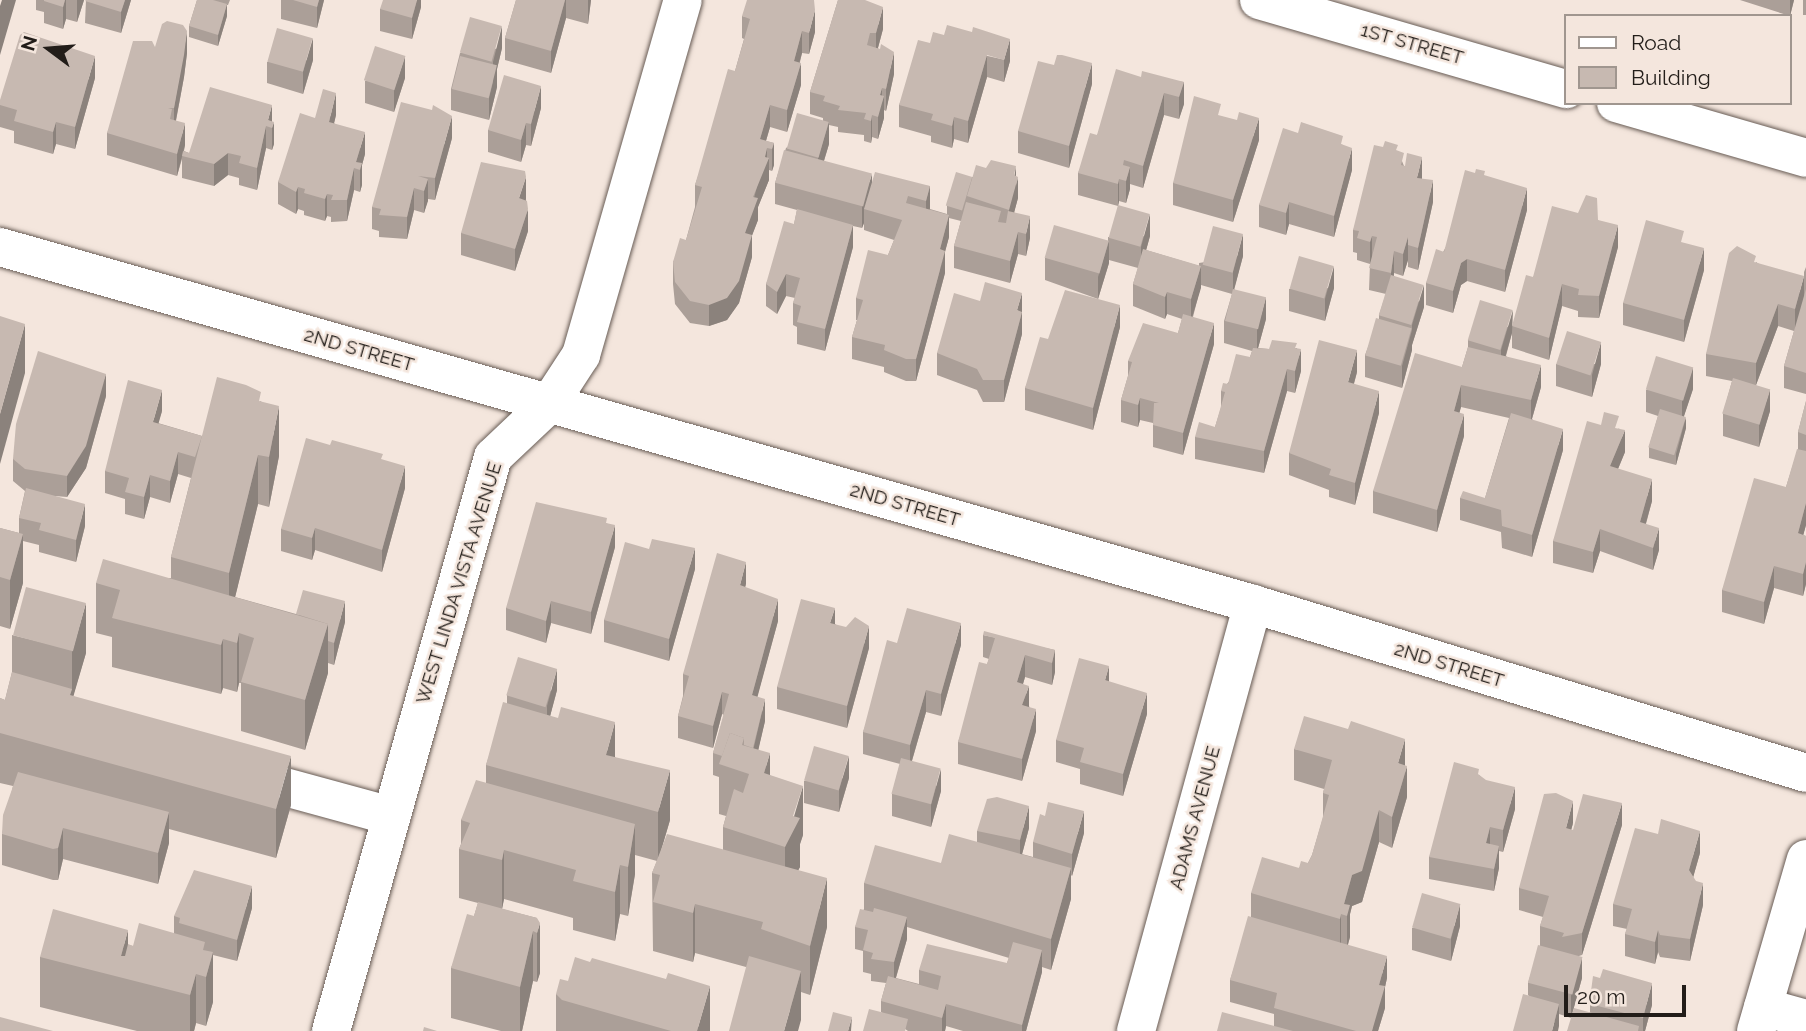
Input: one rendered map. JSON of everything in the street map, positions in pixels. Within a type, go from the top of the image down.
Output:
[{"type":"street","name":"WEST LINDA VISTA AVENUE","points":[[331,1031],[493,457],[549,404],[581,355],[683,0]]},
{"type":"street","name":"1ST STREET","points":[[1259,0],[1564,88]]},
{"type":"street","points":[[1623,105],[1806,158]]},
{"type":"street","name":"2ND STREET","points":[[0,247],[1253,604],[1806,773]]},
{"type":"street","name":"ADAMS AVENUE","points":[[1136,1031],[1253,604]]},
{"type":"street","points":[[205,765],[391,817]]},
{"type":"street","points":[[1806,859],[1760,1019],[1806,1018]]},
{"type":"building","points":[[44,0],[65,0],[63,7]]},
{"type":"building","points":[[86,0],[125,0],[121,12]]},
{"type":"building","points":[[197,0],[213,0],[227,4],[218,35],[189,26]]},
{"type":"building","points":[[293,0],[319,0],[317,7]]},
{"type":"building","points":[[383,0],[417,0],[412,18],[380,9]]},
{"type":"building","points":[[516,0],[565,0],[551,51],[505,38]]},
{"type":"building","points":[[747,0],[814,0],[815,10],[809,33],[802,31],[794,61],[801,63],[787,110],[770,105],[760,139],[774,143],[772,149],[767,148],[765,157],[769,158],[753,197],[758,198],[745,233],[752,235],[739,281],[727,298],[709,305],[690,301],[675,282],[673,262],[680,238],[686,240],[702,187],[695,185],[728,69],[735,71],[750,19],[742,16]]},
{"type":"building","points":[[838,0],[865,0],[883,7],[876,33],[870,33],[867,45],[880,49],[881,44],[894,52],[886,89],[882,88],[880,95],[884,96],[878,117],[872,115],[871,121],[864,119],[866,113],[838,110],[840,106],[823,101],[825,96],[810,92]]},
{"type":"building","points":[[470,17],[502,26],[492,62],[460,53]]},
{"type":"building","points":[[167,21],[183,25],[187,31],[174,108],[168,108],[172,109],[170,119],[185,123],[177,154],[107,133],[133,41],[152,41],[155,47],[162,24]]},
{"type":"building","points":[[947,25],[972,32],[973,27],[1010,39],[1004,60],[987,55],[968,121],[954,117],[952,126],[931,120],[933,114],[899,105],[918,40],[930,43],[933,32],[944,35]]},
{"type":"building","points":[[277,28],[313,38],[303,72],[267,62]]},
{"type":"building","points":[[24,32],[95,56],[75,127],[56,122],[53,132],[14,121],[17,110],[0,105],[20,35]]},
{"type":"building","points":[[375,46],[405,56],[394,90],[364,80]]},
{"type":"building","points":[[1057,55],[1092,63],[1069,146],[1018,131],[1038,61],[1054,65]]},
{"type":"building","points":[[460,56],[497,65],[489,98],[452,89]]},
{"type":"building","points":[[1116,69],[1141,77],[1142,71],[1184,82],[1179,97],[1164,93],[1143,166],[1124,160],[1123,165],[1130,167],[1126,181],[1119,179],[1118,184],[1078,173],[1090,133],[1097,135]]},
{"type":"building","points":[[504,75],[541,86],[531,124],[526,123],[521,140],[488,130]]},
{"type":"building","points":[[210,87],[272,105],[268,120],[274,122],[272,128],[266,126],[257,168],[239,163],[241,156],[228,153],[214,164],[182,156],[183,151],[189,153]]},
{"type":"building","points":[[323,89],[336,93],[329,122],[365,132],[356,162],[362,163],[360,170],[354,168],[347,200],[331,200],[333,195],[327,194],[325,199],[304,193],[305,189],[298,187],[296,192],[278,182],[300,113],[315,118]]},
{"type":"building","points":[[1194,96],[1221,104],[1218,115],[1237,120],[1239,112],[1259,118],[1233,200],[1173,183]]},
{"type":"building","points":[[401,102],[432,110],[433,105],[452,116],[435,178],[418,176],[428,179],[424,191],[414,188],[407,217],[379,215],[381,209],[372,207]]},
{"type":"building","points":[[797,113],[829,122],[819,158],[787,149]]},
{"type":"building","points":[[1301,122],[1343,136],[1341,144],[1352,148],[1334,216],[1289,202],[1286,213],[1259,205],[1283,128],[1298,133]]},
{"type":"building","points":[[1385,141],[1398,145],[1396,150],[1404,153],[1401,165],[1405,166],[1407,153],[1422,157],[1417,178],[1433,180],[1418,248],[1408,245],[1408,237],[1403,254],[1394,251],[1391,273],[1369,268],[1377,237],[1372,236],[1370,242],[1357,238],[1359,231],[1353,230],[1374,145],[1383,147]]},
{"type":"building","points":[[784,150],[872,174],[863,206],[775,183]]},
{"type":"building","points":[[991,160],[1016,166],[1014,175],[1018,177],[1009,210],[967,196],[976,165],[986,168]]},
{"type":"building","points":[[481,162],[525,171],[526,177],[519,198],[527,201],[528,209],[515,249],[461,233]]},
{"type":"building","points":[[1476,169],[1485,171],[1484,175],[1527,188],[1505,270],[1467,259],[1461,263],[1453,291],[1426,283],[1436,249],[1444,252],[1465,170],[1475,173]]},
{"type":"building","points":[[875,172],[930,186],[926,201],[908,196],[906,203],[949,215],[940,249],[945,251],[916,359],[906,359],[884,350],[885,345],[852,337],[863,300],[856,298],[868,250],[888,255],[902,220],[864,209]]},
{"type":"building","points":[[956,172],[972,177],[962,210],[946,205]]},
{"type":"building","points":[[1586,195],[1597,198],[1598,220],[1618,225],[1599,296],[1578,295],[1579,289],[1562,284],[1549,338],[1512,326],[1526,275],[1533,277],[1552,206],[1578,213]]},
{"type":"building","points":[[966,202],[1001,211],[998,222],[1006,223],[1008,211],[1030,216],[1026,234],[1018,232],[1010,261],[954,246]]},
{"type":"building","points":[[1118,205],[1150,214],[1140,247],[1109,238]]},
{"type":"building","points":[[797,209],[853,225],[825,329],[797,322],[801,306],[793,303],[800,278],[786,274],[777,292],[766,284],[784,221],[794,224]]},
{"type":"building","points":[[1646,220],[1684,231],[1681,242],[1704,248],[1684,320],[1623,303]]},
{"type":"building","points":[[1054,225],[1109,241],[1099,273],[1045,258]]},
{"type":"building","points":[[1213,226],[1243,234],[1233,273],[1203,265]]},
{"type":"building","points":[[1737,246],[1756,256],[1754,262],[1804,276],[1795,309],[1778,304],[1756,363],[1706,354],[1729,253]]},
{"type":"building","points":[[1143,249],[1201,266],[1191,299],[1167,292],[1165,297],[1133,284]]},
{"type":"building","points":[[1299,256],[1334,266],[1324,299],[1290,289]]},
{"type":"building","points":[[1391,275],[1424,285],[1411,325],[1379,315]]},
{"type":"building","points":[[985,282],[1022,293],[1017,310],[1022,312],[1004,380],[983,380],[977,369],[937,353],[954,293],[980,301]]},
{"type":"building","points":[[1233,289],[1266,297],[1258,329],[1225,321]]},
{"type":"building","points":[[1806,289],[1806,373],[1784,366]]},
{"type":"building","points":[[1065,290],[1120,305],[1093,408],[1025,388],[1040,337],[1048,339]]},
{"type":"building","points":[[1480,300],[1513,310],[1500,350],[1468,340]]},
{"type":"building","points":[[1183,314],[1214,323],[1183,433],[1153,425],[1154,403],[1159,403],[1140,398],[1138,405],[1121,400],[1132,362],[1128,361],[1143,323],[1178,333]]},
{"type":"building","points":[[0,316],[25,324],[0,414]]},
{"type":"building","points":[[1376,318],[1412,328],[1401,366],[1365,355]]},
{"type":"building","points":[[1567,331],[1601,342],[1590,375],[1556,364]]},
{"type":"building","points":[[1272,340],[1297,343],[1295,348],[1301,349],[1295,371],[1287,369],[1264,451],[1195,437],[1199,422],[1215,427],[1225,392],[1221,391],[1223,383],[1228,384],[1236,354],[1250,357],[1253,348],[1269,349]]},
{"type":"building","points":[[1319,340],[1357,350],[1348,382],[1379,391],[1355,483],[1329,475],[1331,469],[1289,453]]},
{"type":"building","points":[[1468,347],[1541,365],[1531,400],[1461,385],[1454,411],[1464,414],[1437,510],[1373,491],[1415,353],[1462,367]]},
{"type":"building","points":[[38,351],[106,374],[86,446],[67,476],[25,469],[13,459],[16,424]]},
{"type":"building","points":[[1656,356],[1693,367],[1683,401],[1646,389]]},
{"type":"building","points":[[217,377],[261,392],[259,401],[279,406],[269,457],[258,455],[229,573],[171,557]]},
{"type":"building","points":[[1733,378],[1770,389],[1759,425],[1722,413]]},
{"type":"building","points":[[128,380],[162,390],[153,422],[202,436],[195,457],[178,452],[170,481],[150,475],[144,497],[125,492],[129,478],[105,471]]},
{"type":"building","points":[[1806,401],[1806,435],[1798,432]]},
{"type":"building","points":[[1660,409],[1686,417],[1674,455],[1648,447]]},
{"type":"building","points":[[1604,412],[1619,416],[1615,428],[1625,430],[1610,466],[1652,479],[1640,522],[1659,528],[1653,548],[1600,529],[1593,552],[1553,541],[1587,421],[1601,425]]},
{"type":"building","points":[[1511,413],[1563,429],[1532,535],[1502,526],[1501,510],[1460,498],[1463,491],[1485,498]]},
{"type":"building","points":[[306,438],[330,445],[332,440],[383,454],[381,459],[405,466],[382,550],[315,528],[312,538],[281,529]]},
{"type":"building","points":[[1797,449],[1806,451],[1806,503],[1798,533],[1806,536],[1803,574],[1774,566],[1764,602],[1722,590],[1754,478],[1786,487]]},
{"type":"building","points":[[26,488],[85,504],[76,540],[39,530],[41,523],[19,518]]},
{"type":"building","points":[[536,502],[607,518],[606,523],[615,525],[591,612],[551,601],[546,621],[506,608]]},
{"type":"building","points":[[0,528],[23,534],[10,580],[0,577]]},
{"type":"building","points":[[652,539],[695,548],[669,639],[604,620],[625,542],[649,549]]},
{"type":"building","points":[[717,553],[746,562],[740,585],[778,599],[752,695],[765,699],[753,748],[744,745],[744,738],[730,733],[722,756],[713,753],[729,694],[722,692],[713,726],[678,716],[689,676],[683,674]]},
{"type":"building","points":[[103,559],[328,624],[305,700],[241,682],[254,638],[239,633],[237,643],[223,639],[221,645],[112,618],[120,590],[96,583]]},
{"type":"building","points":[[26,587],[86,603],[73,651],[13,635]]},
{"type":"building","points":[[303,590],[345,601],[334,643],[328,641],[328,624],[296,614]]},
{"type":"building","points":[[801,599],[835,608],[830,623],[846,627],[855,617],[869,626],[847,706],[777,687]]},
{"type":"building","points":[[907,608],[961,623],[941,694],[926,690],[910,745],[863,732],[887,640],[897,643]]},
{"type":"building","points":[[984,631],[1055,650],[1052,663],[1025,655],[1017,682],[1029,686],[1022,705],[1036,709],[1022,759],[958,742],[979,662],[987,664],[995,638],[983,635]]},
{"type":"building","points":[[518,657],[557,669],[546,707],[506,695]]},
{"type":"building","points":[[1079,658],[1109,666],[1105,680],[1147,693],[1123,774],[1080,762],[1084,748],[1056,740]]},
{"type":"building","points":[[12,672],[72,689],[70,695],[291,756],[276,809],[0,733],[0,698],[5,700]]},
{"type":"building","points":[[503,702],[558,718],[561,707],[615,722],[606,755],[670,770],[658,812],[486,765]]},
{"type":"building","points":[[1304,716],[1348,729],[1351,721],[1405,739],[1398,763],[1407,766],[1392,817],[1379,810],[1362,871],[1352,875],[1344,904],[1350,905],[1347,916],[1341,914],[1340,919],[1251,893],[1262,857],[1299,868],[1301,861],[1308,863],[1312,855],[1329,795],[1323,793],[1332,760],[1294,749]]},
{"type":"building","points":[[730,733],[744,738],[742,745],[770,753],[764,773],[803,786],[793,816],[800,818],[785,847],[723,827],[734,789],[743,793],[749,774],[719,764]]},
{"type":"building","points":[[814,746],[849,756],[839,791],[804,781]]},
{"type":"building","points":[[901,758],[941,769],[931,804],[891,794]]},
{"type":"building","points":[[1454,762],[1479,769],[1478,774],[1486,780],[1515,787],[1503,830],[1490,827],[1486,843],[1499,846],[1494,869],[1429,857]]},
{"type":"building","points":[[18,772],[169,812],[158,853],[63,828],[58,848],[53,849],[2,834],[3,815]]},
{"type":"building","points":[[476,780],[635,824],[628,867],[620,865],[615,892],[573,881],[576,870],[504,850],[502,860],[459,849],[470,823],[461,820]]},
{"type":"building","points":[[1556,793],[1573,801],[1566,828],[1573,830],[1583,794],[1622,803],[1582,933],[1562,937],[1564,933],[1540,926],[1549,896],[1519,888],[1544,794]]},
{"type":"building","points":[[997,797],[1029,806],[1020,840],[977,831],[987,799]]},
{"type":"building","points":[[1048,802],[1084,811],[1072,854],[1033,842],[1040,814],[1045,816]]},
{"type":"building","points":[[1661,819],[1700,831],[1689,870],[1696,881],[1703,883],[1690,939],[1660,935],[1658,930],[1655,942],[1625,934],[1632,909],[1613,904],[1635,828],[1658,834]]},
{"type":"building","points":[[667,834],[827,878],[810,946],[761,929],[763,922],[695,904],[693,913],[653,902],[660,875],[652,873]]},
{"type":"building","points":[[949,834],[1071,868],[1051,939],[864,883],[875,845],[941,863]]},
{"type":"building","points":[[194,870],[252,886],[237,940],[179,923],[180,918],[174,916]]},
{"type":"building","points":[[1422,893],[1460,904],[1451,939],[1412,928]]},
{"type":"building","points":[[478,902],[537,918],[540,923],[537,933],[533,931],[520,987],[451,968],[467,914],[474,916]]},
{"type":"building","points":[[874,908],[907,917],[894,962],[871,959],[873,953],[863,950],[868,930],[855,927],[860,909],[873,912]]},
{"type":"building","points":[[53,909],[128,930],[121,956],[125,956],[128,944],[133,946],[139,923],[205,942],[203,950],[213,952],[206,977],[196,974],[190,995],[40,957]]},
{"type":"building","points":[[1248,916],[1387,956],[1379,985],[1385,986],[1372,1031],[1356,1031],[1274,1008],[1277,993],[1230,980]]},
{"type":"building","points":[[1013,942],[1042,950],[1022,1025],[946,1004],[942,1018],[881,1001],[888,976],[938,990],[941,976],[919,970],[927,944],[1007,963]]},
{"type":"building","points":[[1538,945],[1582,957],[1572,995],[1528,983]]},
{"type":"building","points":[[749,956],[801,971],[784,1031],[729,1031]]},
{"type":"building","points":[[575,957],[590,962],[592,958],[666,979],[668,973],[710,986],[697,1031],[671,1031],[562,1000],[556,994],[560,979],[568,981]]},
{"type":"building","points":[[1603,969],[1652,983],[1643,1018],[1598,1006],[1599,1001],[1590,999],[1593,976],[1600,978]]},
{"type":"building","points":[[1523,994],[1559,1004],[1552,1031],[1513,1031]]},
{"type":"building","points":[[1574,1008],[1639,1026],[1638,1031],[1567,1031]]},
{"type":"building","points":[[869,1009],[908,1019],[905,1031],[863,1031]]},
{"type":"building","points":[[833,1012],[852,1017],[848,1031],[828,1031]]},
{"type":"building","points":[[1222,1012],[1293,1031],[1217,1031]]},
{"type":"building","points":[[0,1017],[53,1031],[0,1031]]}]
